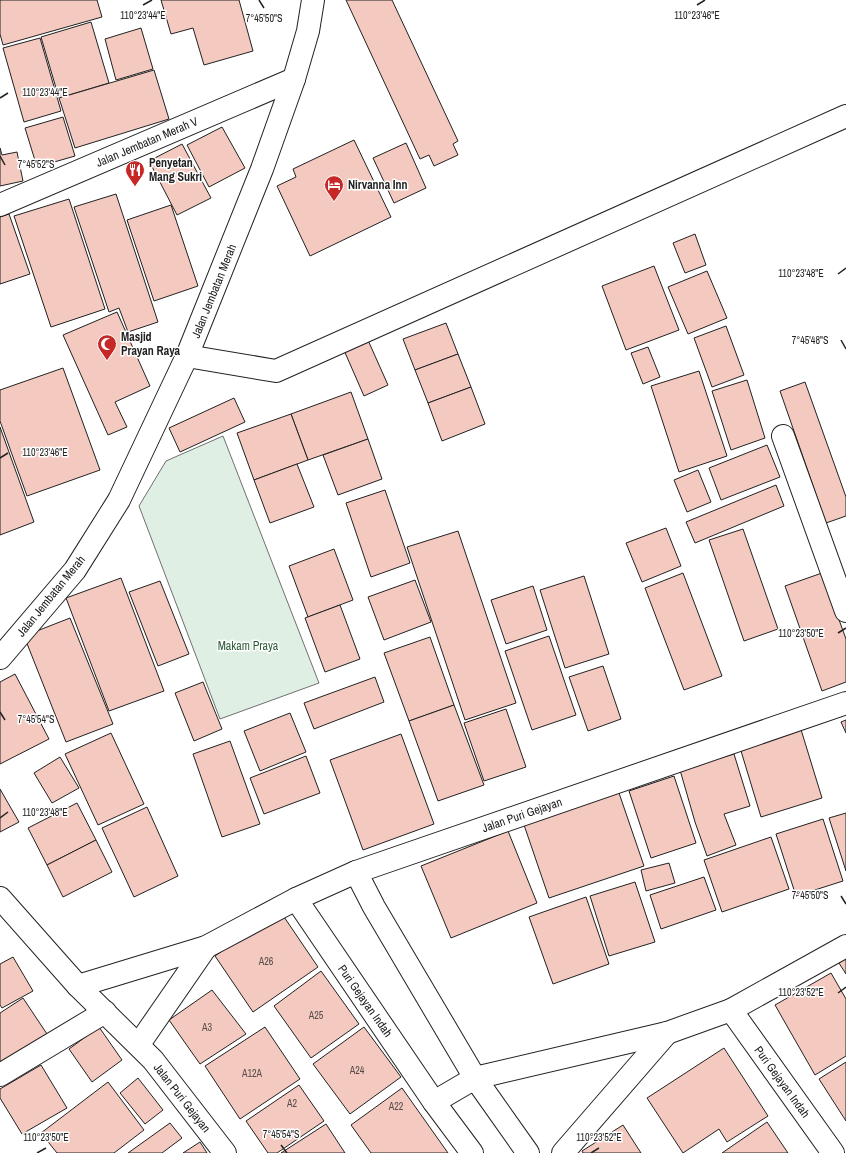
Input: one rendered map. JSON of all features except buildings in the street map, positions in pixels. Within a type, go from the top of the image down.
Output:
[{"type":"street","name":"Jalan Jembatan Merah","points":[[0,658],[75,570],[119,500],[187,356],[262,169],[294,79],[308,31],[313,0]]},
{"type":"street","name":"Jalan Jembatan Merah V","points":[[0,205],[294,79]]},
{"type":"street","points":[[187,356],[276,371],[846,116]]},
{"type":"street","points":[[783,436],[846,611]]},
{"type":"street","name":"Jalan Puri Gejayan","points":[[78,986],[206,946],[296,899],[356,872],[846,703]]},
{"type":"street","points":[[356,872],[374,907],[475,1078],[528,1153]]},
{"type":"street","name":"Jalan Puri Gejayan","points":[[0,898],[78,986],[138,1044],[225,1153]]},
{"type":"street","name":"Puri Gejayan Indah","points":[[296,899],[434,1102],[472,1153]]},
{"type":"street","name":"Jalan Puri Gejayan","points":[[138,1044],[206,946]]},
{"type":"street","points":[[434,1102],[475,1078],[667,1033],[730,1010],[846,946]]},
{"type":"street","name":"Puri Gejayan Indah","points":[[730,1010],[833,1153]]},
{"type":"street","points":[[0,1075],[105,1012]]},
{"type":"street","points":[[562,1153],[667,1033]]},
{"type":"green space","name":"Makam Praya","points":[[223,436],[319,683],[220,719],[139,506],[166,461]]},
{"type":"place","name":"Penyetan Mang Sukri","points":[[135,187]]},
{"type":"place","name":"Nirvanna Inn","points":[[334,202]]},
{"type":"place","name":"Masjid Prayan Raya","points":[[107,361]]}]
